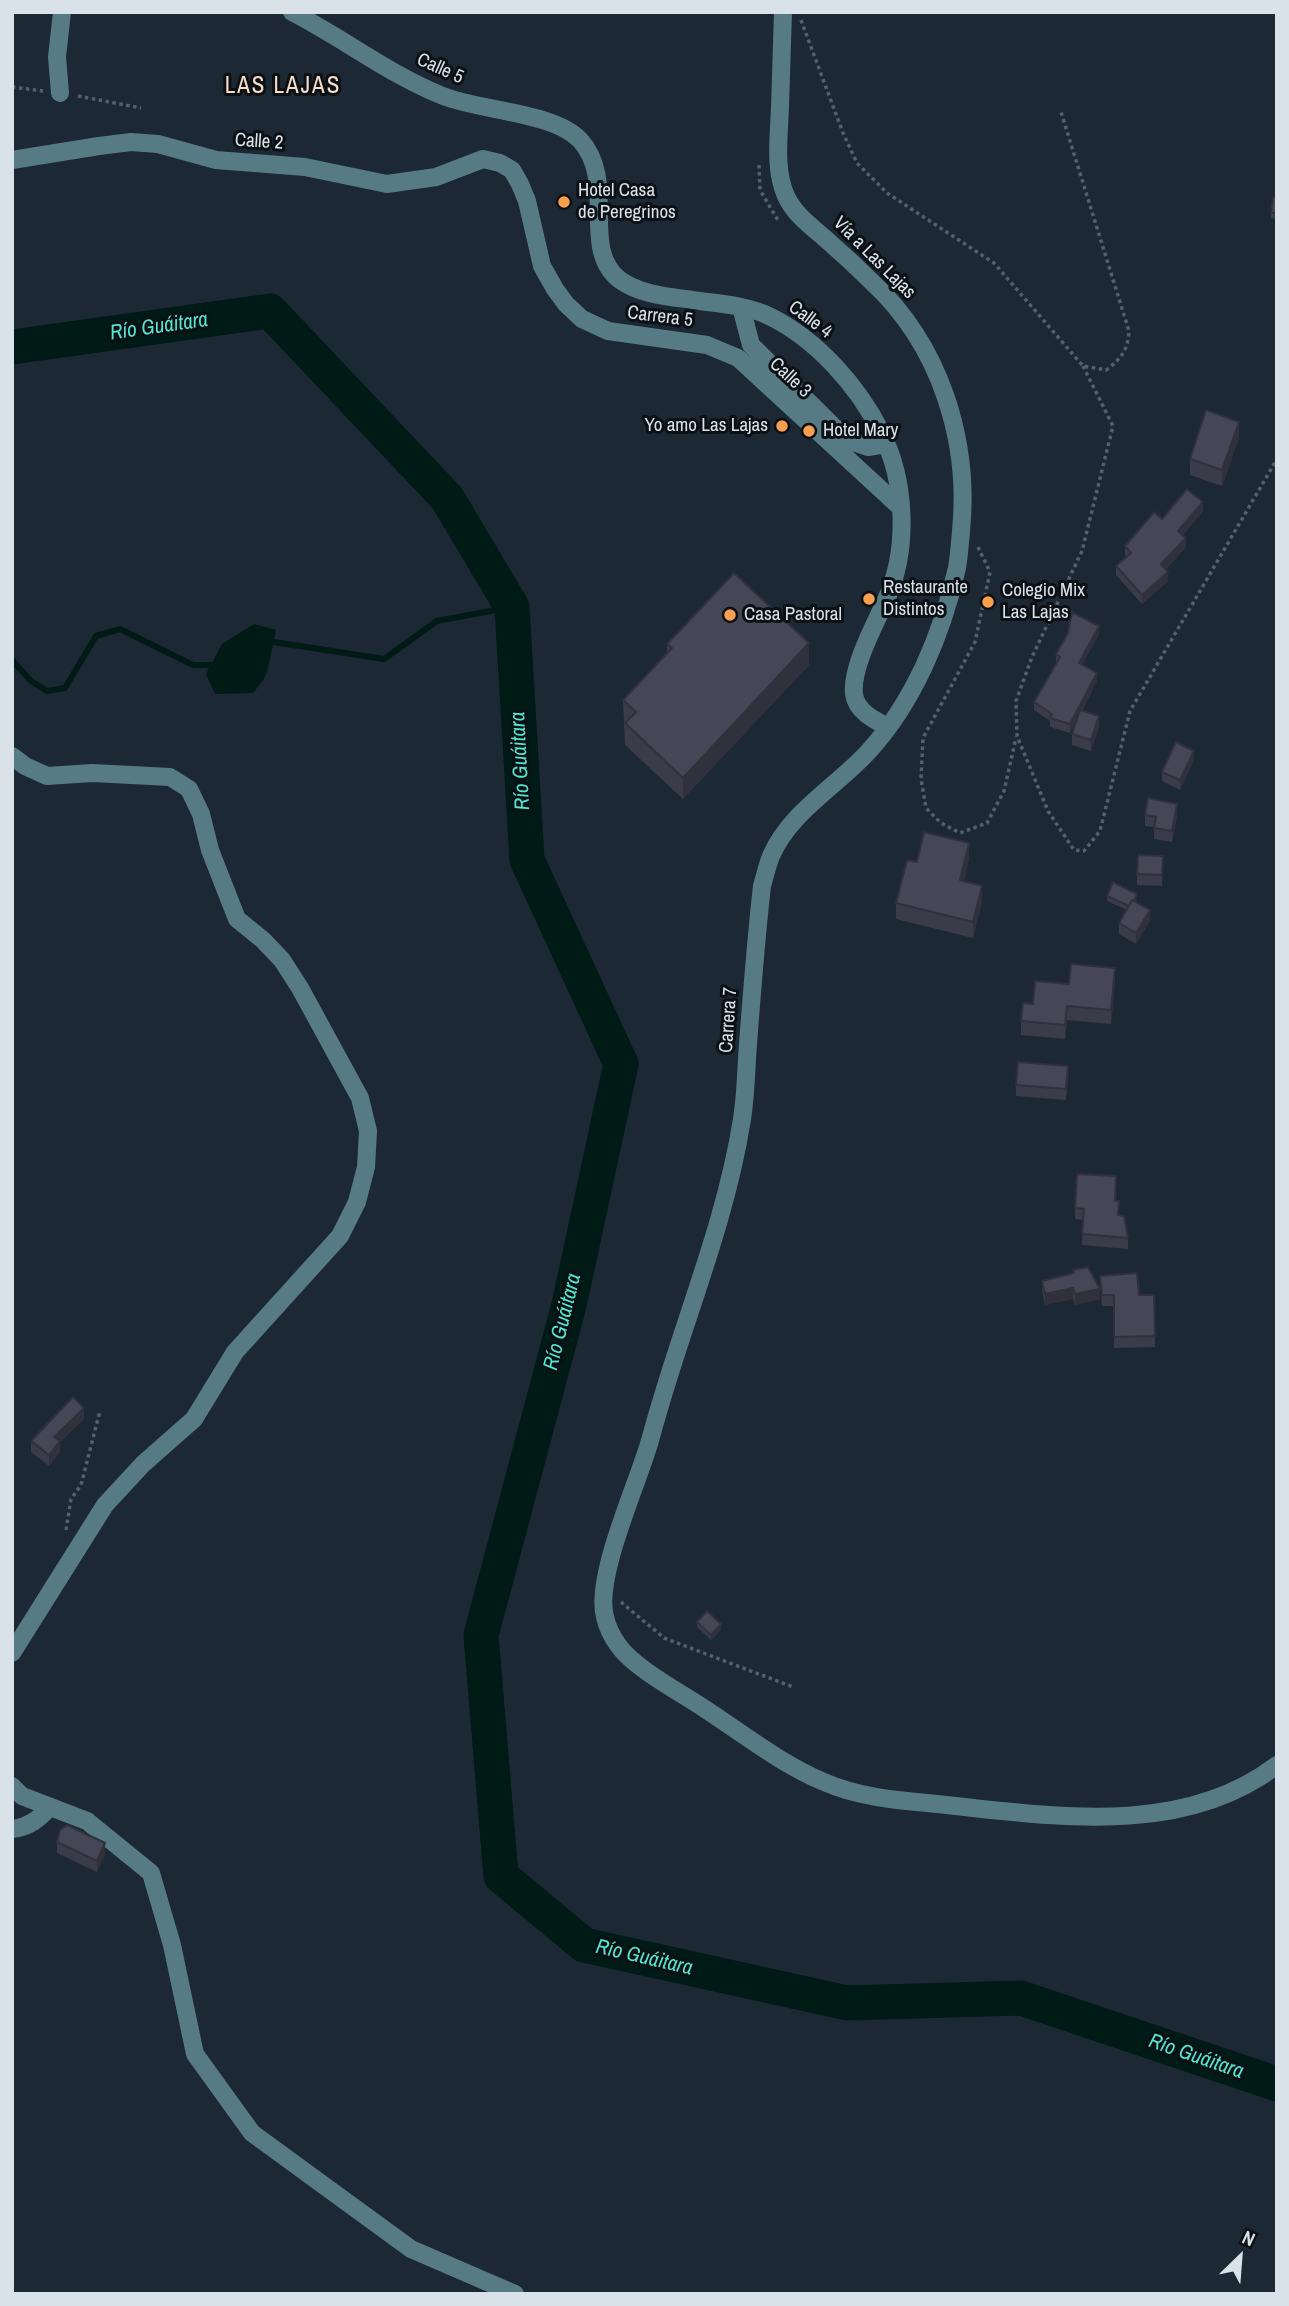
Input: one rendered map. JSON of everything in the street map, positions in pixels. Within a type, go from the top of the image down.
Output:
[{"type":"street","points":[[60,93],[57,57],[62,12]]},
{"type":"street","name":"Calle 5","points":[[292,12],[408,79],[444,96],[549,122],[579,140],[591,156],[598,179],[600,247],[609,268]]},
{"type":"street","name":"Vía a Las Lajas","points":[[783,12],[778,153],[780,180],[787,199],[800,217],[889,298],[916,334],[937,374],[951,413],[962,466],[962,515],[957,566],[941,627],[911,691],[888,727]]},
{"type":"street","name":"Calle 2","points":[[12,160],[99,146],[144,143],[158,144],[216,160],[305,167],[387,184],[436,177],[483,159],[500,163]]},
{"type":"street","name":"Carrera 5","points":[[500,163],[512,170],[527,201],[542,265],[565,304],[582,319],[608,331],[707,345]]},
{"type":"street","name":"Calle 4","points":[[609,268],[620,279],[638,289],[741,307],[769,316],[830,362],[870,413],[886,444],[899,485],[901,508]]},
{"type":"street","points":[[741,307],[751,345],[847,440],[868,447],[886,444]]},
{"type":"street","name":"Calle 3","points":[[707,345],[738,358],[901,508]]},
{"type":"street","points":[[888,727],[859,708],[854,694],[855,678],[866,643],[888,596],[900,549],[901,508]]},
{"type":"street","name":"Carrera 7","points":[[603,1587],[645,1462],[664,1386],[722,1207],[732,1165],[743,1117],[762,886],[772,855],[790,827],[867,753],[888,727]]},
{"type":"street","points":[[12,756],[25,766],[47,776],[92,773],[170,777],[189,789],[201,814],[210,850],[237,919],[282,960],[300,988],[360,1098],[368,1131],[366,1167],[357,1202],[340,1236],[234,1352],[194,1419],[143,1464],[105,1505],[12,1653]]},
{"type":"street","points":[[603,1587],[605,1617],[619,1646],[646,1670],[797,1769],[826,1783],[860,1794],[901,1801],[1069,1816],[1113,1817],[1195,1805],[1240,1788],[1277,1765]]},
{"type":"street","points":[[12,1786],[22,1796],[87,1821],[151,1873],[172,1945],[195,2054],[252,2133],[411,2249],[515,2294]]},
{"type":"street","points":[[12,1829],[23,1828],[36,1821],[50,1807]]},
{"type":"path","points":[[796,12],[805,27],[843,133],[857,163],[887,193],[993,263],[1083,366],[1113,426],[1082,551],[1032,657],[1016,701],[1017,736],[1004,792],[987,823],[960,833],[942,823],[926,808],[921,779],[923,738],[975,642],[990,572],[962,515]]},
{"type":"path","points":[[1061,112],[1129,331],[1128,345],[1119,360],[1106,370],[1083,366]]},
{"type":"path","points":[[760,163],[760,190],[782,225]]},
{"type":"path","points":[[1017,736],[1048,811],[1074,850],[1084,851],[1100,831],[1130,711],[1277,460]]},
{"type":"path","points":[[69,1563],[64,1549],[71,1499],[81,1485],[100,1411]]},
{"type":"path","points":[[603,1587],[664,1638],[793,1687]]},
{"type":"shaded area","points":[[254,624],[276,630],[264,679],[253,693],[215,694],[206,674],[222,644]]},
{"type":"building","points":[[1273,197],[1277,197],[1277,213],[1271,213]]},
{"type":"building","points":[[1206,410],[1239,422],[1222,470],[1190,459]]},
{"type":"building","points":[[1187,489],[1203,502],[1178,531],[1186,538],[1161,564],[1168,572],[1142,595],[1116,566],[1131,553],[1125,546],[1154,512],[1162,519]]},
{"type":"building","points":[[734,573],[809,643],[683,778],[625,723],[636,712],[623,700],[672,648],[667,644]]},
{"type":"building","points":[[1072,612],[1099,626],[1079,663],[1097,673],[1070,724],[1050,718],[1052,714],[1034,702],[1060,657],[1056,654],[1068,633]]},
{"type":"building","points":[[1080,710],[1099,716],[1091,740],[1072,734]]},
{"type":"building","points":[[1176,742],[1194,751],[1180,780],[1162,772]]},
{"type":"building","points":[[1148,798],[1177,804],[1172,831],[1154,828],[1156,817],[1145,815]]},
{"type":"building","points":[[924,832],[969,843],[960,880],[982,886],[973,922],[896,903],[907,860],[917,862]]},
{"type":"building","points":[[1138,855],[1163,856],[1162,875],[1137,874]]},
{"type":"building","points":[[1113,882],[1137,894],[1129,906],[1107,896]]},
{"type":"building","points":[[1132,900],[1150,910],[1136,933],[1119,923]]},
{"type":"building","points":[[1071,964],[1115,968],[1111,1010],[1067,1006],[1065,1025],[1021,1021],[1023,1003],[1033,1004],[1035,981],[1069,984]]},
{"type":"building","points":[[1018,1062],[1068,1066],[1066,1089],[1016,1085]]},
{"type":"building","points":[[1077,1174],[1116,1176],[1115,1201],[1119,1201],[1118,1215],[1124,1216],[1128,1238],[1082,1234],[1084,1209],[1075,1208]]},
{"type":"building","points":[[1088,1267],[1100,1289],[1075,1294],[1073,1288],[1045,1294],[1042,1281]]},
{"type":"building","points":[[1137,1273],[1139,1295],[1154,1295],[1155,1336],[1114,1337],[1114,1295],[1102,1295],[1100,1276]]},
{"type":"building","points":[[73,1397],[84,1408],[54,1437],[60,1441],[49,1455],[31,1441]]},
{"type":"building","points":[[707,1611],[721,1624],[711,1635],[697,1622]]},
{"type":"building","points":[[67,1825],[105,1843],[97,1861],[57,1842],[60,1830]]},
{"type":"waterway","name":"Río Guáitara","points":[[12,347],[270,311],[447,498],[512,607],[527,860],[621,1064],[569,1305],[481,1635],[501,1876],[584,1945],[847,2003],[1021,1998],[1277,2084]]},
{"type":"waterway","points":[[267,641],[384,659],[437,621],[512,607]]},
{"type":"waterway","points":[[12,660],[31,681],[47,691],[65,688],[96,636],[120,629],[193,665],[218,665]]},
{"type":"place","name":"Hotel Casa de Peregrinos","points":[[564,202]]},
{"type":"place","name":"Yo amo Las Lajas","points":[[782,426]]},
{"type":"place","name":"Hotel Mary","points":[[809,431]]},
{"type":"place","name":"Restaurante Distintos","points":[[869,599]]},
{"type":"place","name":"Colegio Mix Las Lajas","points":[[988,602]]},
{"type":"place","name":"Casa Pastoral","points":[[730,615]]},
{"type":"district","name":"LAS LAJAS","points":[[283,87]]}]
